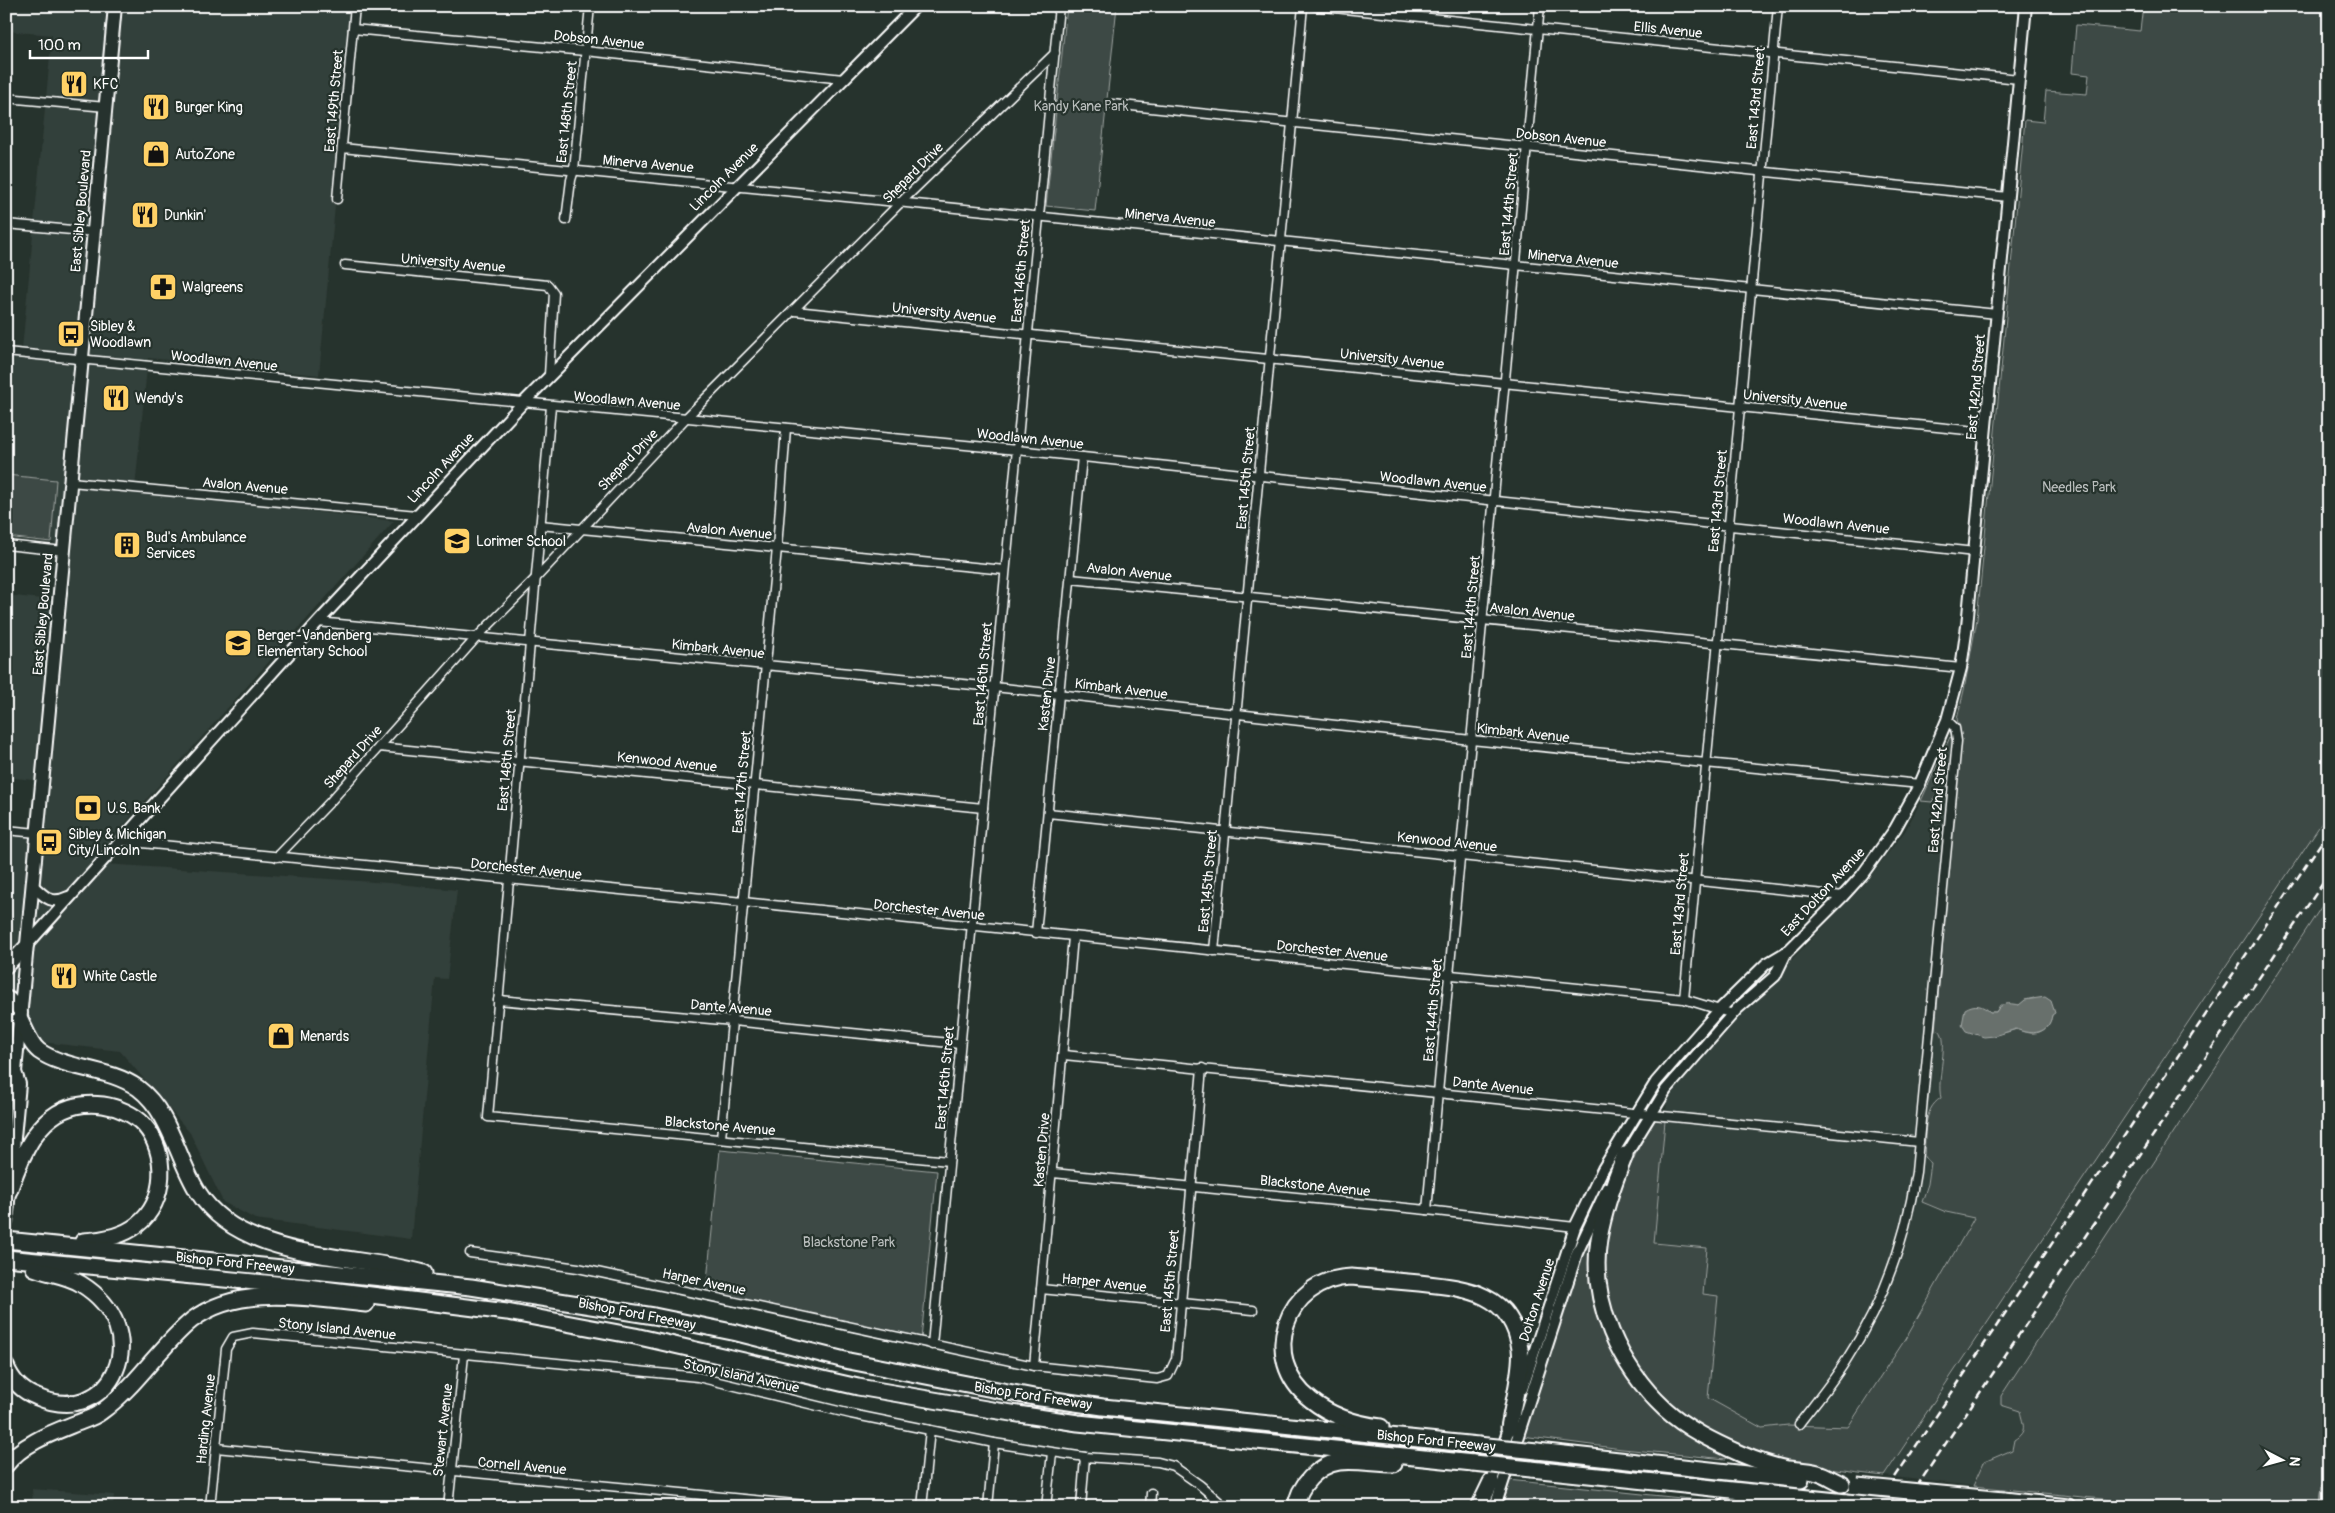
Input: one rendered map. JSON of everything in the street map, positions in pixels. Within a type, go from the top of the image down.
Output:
[{"type":"highway","points":[[20,1016],[30,1039],[38,1051],[60,1060],[120,1077],[139,1089],[155,1104],[199,1194],[229,1223],[267,1242],[296,1251],[420,1272],[471,1287]]},
{"type":"highway","points":[[9,1191],[22,1156],[35,1132],[52,1117],[70,1106],[92,1104],[111,1106],[130,1114],[144,1125],[155,1142],[160,1157],[162,1175],[152,1206],[144,1218],[136,1226],[110,1238],[53,1245]]},
{"type":"highway","points":[[1626,1155],[1613,1185],[1604,1218],[1599,1240],[1598,1265],[1601,1297],[1608,1322],[1616,1345],[1632,1372],[1666,1410],[1691,1428],[1720,1445],[1768,1464],[1818,1473],[1842,1484]]},
{"type":"highway","name":"Bishop Ford Freeway","points":[[6,1240],[471,1287],[654,1316],[737,1333],[849,1361],[1034,1397],[1102,1408],[1537,1451],[2068,1507]]},
{"type":"highway","points":[[6,1366],[11,1379],[27,1393],[47,1402],[66,1404],[99,1392],[110,1380],[118,1366],[121,1348],[119,1330],[109,1310],[98,1297],[80,1283],[8,1258]]},
{"type":"highway","name":"Bishop Ford Freeway","points":[[8,1258],[439,1302],[580,1325],[858,1387],[1078,1423],[1893,1507]]},
{"type":"highway","points":[[1461,1444],[1352,1421],[1328,1411],[1309,1399],[1292,1378],[1286,1367],[1282,1351],[1287,1320],[1294,1305],[1311,1288],[1345,1277],[1458,1287],[1476,1291],[1491,1299],[1500,1306],[1512,1322],[1520,1350],[1520,1364],[1509,1428]]},
{"type":"highway","points":[[6,1465],[25,1448],[42,1437],[100,1413],[122,1395],[192,1321],[207,1311],[226,1304],[266,1297],[388,1306],[439,1302]]},
{"type":"highway","points":[[1296,1507],[1297,1499],[1307,1481],[1321,1469],[1339,1462],[1430,1465],[1466,1462]]},
{"type":"highway","points":[[1479,1507],[1491,1482]]},
{"type":"highway","points":[[1726,1507],[1742,1505],[1803,1506],[1840,1501]]},
{"type":"main road","name":"East Sibley Boulevard","points":[[7,1217],[19,1084],[15,1072],[115,6]]},
{"type":"main road","name":"Lincoln Avenue","points":[[6,967],[28,945]]},
{"type":"main road","points":[[6,997],[10,998],[20,1016]]},
{"type":"main road","points":[[6,1095],[7,1087],[15,1072]]},
{"type":"street","name":"East 149th Street","points":[[337,199],[355,6]]},
{"type":"street","name":"East 148th Street","points":[[566,220],[570,180],[574,170],[590,6]]},
{"type":"street","name":"Lincoln Avenue","points":[[28,945],[318,622],[522,403],[916,6]]},
{"type":"street","name":"East 146th Street","points":[[932,1345],[1059,6]]},
{"type":"street","name":"East 145th Street","points":[[1214,951],[1303,6]]},
{"type":"street","name":"Ellis Avenue","points":[[1315,6],[2019,79]]},
{"type":"street","name":"East 144th Street","points":[[1427,1210],[1540,6]]},
{"type":"street","name":"East 143rd Street","points":[[1684,999],[1778,6]]},
{"type":"street","name":"East 142nd Street","points":[[1799,1424],[1845,1362],[1887,1284],[1907,1223],[1916,1172],[1957,740],[1955,728],[1948,720],[1961,668],[1974,552],[2026,6]]},
{"type":"street","name":"Dobson Avenue","points":[[353,29],[585,51],[843,79]]},
{"type":"street","name":"Shepard Drive","points":[[277,857],[379,747],[476,638],[536,578],[685,419],[900,203],[1055,53]]},
{"type":"street","points":[[6,98],[106,107]]},
{"type":"street","name":"Dobson Avenue","points":[[1112,104],[2008,197]]},
{"type":"street","name":"Minerva Avenue","points":[[342,148],[738,185],[1039,218],[1997,314]]},
{"type":"street","points":[[6,224],[94,232]]},
{"type":"street","name":"University Avenue","points":[[345,265],[543,283],[552,288],[554,293],[550,375]]},
{"type":"street","name":"University Avenue","points":[[795,310],[1986,432]]},
{"type":"street","name":"Woodlawn Avenue","points":[[6,352],[1017,450],[1974,552]]},
{"type":"street","name":"East 148th Street","points":[[488,1117],[551,406]]},
{"type":"street","name":"East 147th Street","points":[[721,1138],[777,548],[786,428]]},
{"type":"street","name":"Kasten Drive","points":[[1036,933],[1082,457]]},
{"type":"street","name":"Avalon Avenue","points":[[71,482],[417,515]]},
{"type":"street","name":"Avalon Avenue","points":[[540,525],[1005,570]]},
{"type":"street","points":[[6,545],[64,551]]},
{"type":"street","name":"Avalon Avenue","points":[[1070,579],[1961,668]]},
{"type":"street","name":"Kimbark Avenue","points":[[318,622],[994,687],[1471,740],[1920,784]]},
{"type":"street","name":"East Dolton Avenue","points":[[1639,1112],[1656,1082],[1720,1009],[1766,964],[1788,950],[1843,896],[1882,848],[1905,813],[1920,784],[1948,720]]},
{"type":"street","name":"Kenwood Avenue","points":[[379,747],[754,783],[983,808]]},
{"type":"street","name":"Kenwood Avenue","points":[[1048,813],[1843,896]]},
{"type":"street","points":[[6,830],[37,833]]},
{"type":"street","name":"Dorchester Avenue","points":[[121,841],[743,902],[1684,999],[1733,1014]]},
{"type":"street","points":[[33,886],[51,901],[58,902],[71,895]]},
{"type":"street","name":"Kasten Drive","points":[[1034,1366],[1074,937]]},
{"type":"street","name":"East Dolton Avenue","points":[[1650,1115],[1666,1090],[1733,1014],[1775,976],[1788,950]]},
{"type":"street","name":"Dante Avenue","points":[[498,1000],[960,1044]]},
{"type":"street","name":"Dante Avenue","points":[[1064,1054],[1919,1142]]},
{"type":"street","name":"East 145th Street","points":[[1034,1366],[1151,1379],[1168,1376],[1176,1359],[1202,1068]]},
{"type":"street","name":"Dolton Avenue","points":[[1483,1507],[1575,1227],[1603,1168],[1639,1112]]},
{"type":"street","name":"Dolton Avenue","points":[[1495,1507],[1577,1253],[1599,1204],[1650,1115]]},
{"type":"street","name":"Blackstone Avenue","points":[[488,1117],[949,1161]]},
{"type":"street","name":"Blackstone Avenue","points":[[1053,1172],[1191,1185],[1575,1227]]},
{"type":"street","name":"Harper Avenue","points":[[470,1253],[587,1270],[932,1345]]},
{"type":"street","name":"Harper Avenue","points":[[1041,1289],[1253,1310]]},
{"type":"street","name":"Stony Island Avenue","points":[[233,1337],[252,1333],[464,1355],[646,1370],[698,1377],[994,1443],[1085,1457],[1158,1462],[1173,1466],[1200,1485],[1225,1507]]},
{"type":"street","name":"Harding Avenue","points":[[210,1507],[226,1349],[233,1337]]},
{"type":"street","points":[[932,1345],[1034,1366]]},
{"type":"street","name":"Stewart Avenue","points":[[448,1507],[464,1355]]},
{"type":"street","points":[[922,1507],[930,1430]]},
{"type":"street","points":[[988,1507],[994,1443]]},
{"type":"street","name":"Cornell Avenue","points":[[216,1448],[826,1507]]},
{"type":"street","points":[[1046,1507],[1052,1453]]},
{"type":"street","points":[[1081,1507],[1085,1457]]},
{"type":"street","points":[[1150,1507],[1151,1493]]},
{"type":"shaded area","points":[[6,6],[354,6],[319,375],[148,358],[135,488],[198,494],[198,498],[394,521],[90,863],[389,883],[457,890],[447,979],[435,978],[411,1239],[255,1219],[223,1202],[190,1133],[120,1051],[6,1038],[6,825],[29,827],[33,780],[6,777],[6,595],[51,600],[57,544],[51,542],[56,480],[6,475],[6,348],[22,349],[52,35],[6,31]]},
{"type":"shaded area","points":[[1935,797],[1948,798],[1927,1030],[1939,1030],[1943,1034],[1944,1040],[1943,1062],[1939,1073],[1942,1098],[1928,1184],[1924,1193],[1927,1205],[1946,1212],[1974,1218],[1904,1341],[1848,1427],[1788,1425],[1762,1428],[1707,1398],[1718,1296],[1703,1294],[1707,1248],[1654,1243],[1667,1100],[1685,1074],[1729,1024],[1861,888],[1905,831],[1921,801],[1932,802]]},
{"type":"shaded area","points":[[2329,812],[2329,895],[2230,1047],[2020,1411],[2025,1428],[2022,1435],[2014,1440],[2012,1450],[1984,1462],[1973,1486],[1884,1476]]},
{"type":"shaded area","points":[[2045,997],[2051,1001],[2055,1013],[2044,1030],[2039,1032],[2034,1033],[2016,1029],[1984,1037],[1966,1031],[1962,1025],[1965,1009],[1972,1006],[1996,1012],[2001,1006],[2006,1004],[2019,1005],[2025,1000]]},
{"type":"shaded area","points":[[2329,1479],[2329,1507],[2319,1507],[2321,1486]]},
{"type":"shaded area","points":[[32,1489],[114,1495],[113,1507],[33,1507]]},
{"type":"green space","name":"Kandy Kane Park","points":[[1067,6],[1117,6],[1095,211],[1046,206]]},
{"type":"green space","name":"Needles Park","points":[[2143,6],[2329,6],[2329,812],[1884,1476],[1828,1469],[1776,1458],[1727,1440],[1702,1427],[1661,1397],[1634,1368],[1614,1318],[1607,1289],[1605,1275],[1606,1246],[1612,1215],[1646,1128],[1655,1120],[1665,1121],[1654,1243],[1707,1248],[1703,1294],[1718,1296],[1708,1398],[1762,1428],[1788,1425],[1848,1427],[1904,1341],[1974,1218],[1946,1212],[1922,1202],[1928,1184],[1931,1163],[1924,1157],[1925,1132],[1931,1109],[1941,1098],[1940,1081],[1943,1042],[1939,1030],[1935,1031],[1961,734],[1957,719],[1977,619],[2025,120],[2043,122],[2046,91],[2087,94],[2089,75],[2072,73],[2076,25],[2140,31]],"holes":[[[2034,998],[2052,1015],[2044,1030],[2039,1032],[2028,1033],[2017,1029],[1994,1036],[1985,1008],[1990,1012],[1996,1012],[2000,1005],[2020,1005],[2025,1000]]]},
{"type":"green space","points":[[6,475],[56,480],[51,542],[6,537]]},
{"type":"green space","points":[[1950,737],[1954,740],[1948,798],[1935,797],[1932,802],[1921,801]]},
{"type":"green space","points":[[2329,895],[2329,1479],[2321,1486],[2319,1507],[2182,1507],[1973,1486],[1984,1462],[2012,1450],[2014,1440],[2023,1431],[2020,1411],[2001,1405],[2001,1396]]},
{"type":"green space","name":"Blackstone Park","points":[[720,1150],[937,1171],[921,1340],[706,1291]]},
{"type":"green space","points":[[1597,1219],[1593,1272],[1631,1380],[1729,1454],[1726,1459],[1622,1449],[1522,1436],[1582,1255]]},
{"type":"green space","points":[[1508,1480],[1700,1500],[1699,1503],[1674,1507],[1499,1507]]},
{"type":"railway","points":[[1875,1507],[2329,831]]},
{"type":"railway","points":[[1903,1507],[2329,874]]},
{"type":"place","name":"KFC","points":[[74,84]]},
{"type":"place","name":"Burger King","points":[[156,107]]},
{"type":"place","name":"AutoZone","points":[[156,154]]},
{"type":"place","name":"Dunkin'","points":[[145,215]]},
{"type":"place","name":"Walgreens","points":[[163,287]]},
{"type":"place","name":"Sibley & Woodlawn","points":[[71,334]]},
{"type":"place","name":"Wendy's","points":[[116,398]]},
{"type":"place","name":"Lorimer School","points":[[457,541]]},
{"type":"place","name":"Bud's Ambulance Services","points":[[127,545]]},
{"type":"place","name":"Berger-Vandenberg Elementary School","points":[[238,643]]},
{"type":"place","name":"U.S. Bank","points":[[88,808]]},
{"type":"place","name":"Sibley & Michigan City/Lincoln","points":[[49,842]]},
{"type":"place","name":"White Castle","points":[[64,976]]},
{"type":"place","name":"Menards","points":[[281,1036]]}]
